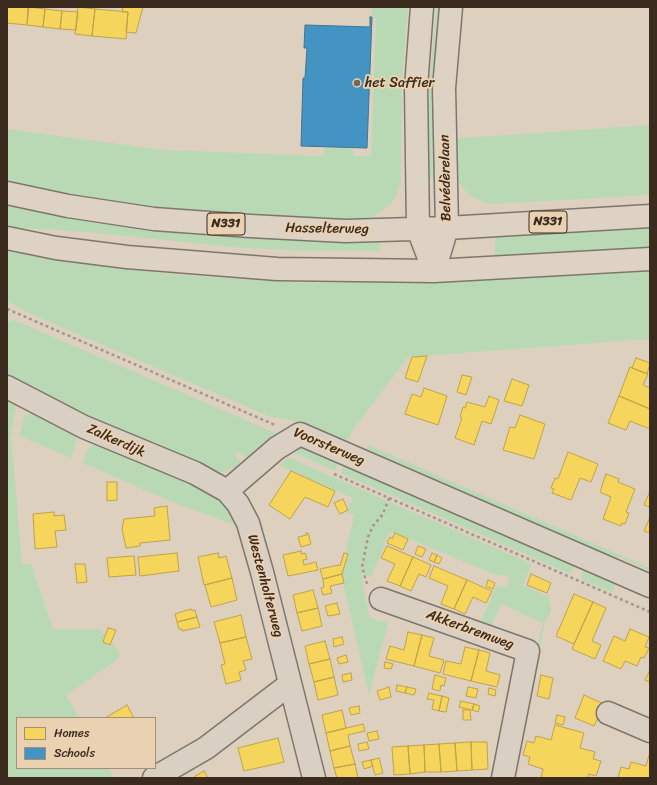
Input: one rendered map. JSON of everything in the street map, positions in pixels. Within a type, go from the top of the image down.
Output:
[{"type":"main road","name":"Belvédèrelaan","points":[[422,7],[416,88],[418,229],[434,271]]},
{"type":"main road","name":"Belvédèrelaan","points":[[434,271],[447,228],[444,88],[451,7]]},
{"type":"main road","name":"Hasselterweg","points":[[7,193],[68,206],[154,218],[250,226],[345,231],[447,228],[650,216]]},
{"type":"main road","points":[[7,238],[64,249],[207,264],[277,268],[434,271],[650,259]]},
{"type":"street","name":"Zalkerdijk","points":[[7,387],[84,427],[195,473],[227,491]]},
{"type":"street","points":[[227,491],[277,448],[300,434]]},
{"type":"street","name":"Voorsterweg","points":[[300,434],[650,586]]},
{"type":"street","name":"Westenholterweg","points":[[227,491],[244,513],[248,523],[314,778]]},
{"type":"street","name":"Akkerbremweg","points":[[381,599],[528,651],[503,778]]},
{"type":"street","points":[[154,778],[206,748],[290,684]]},
{"type":"street","points":[[608,713],[650,731]]},
{"type":"path","name":"Voorsterweg","points":[[7,309],[281,428],[300,434]]},
{"type":"path","points":[[330,472],[650,612]]},
{"type":"path","points":[[381,599],[367,583],[363,573],[362,561],[370,532],[383,514],[389,498]]},
{"type":"green space","points":[[372,7],[408,7],[402,81],[401,182],[393,202],[375,216],[360,220],[216,213],[122,203],[7,183],[7,129],[163,150],[324,156],[324,147],[353,148],[353,156],[371,156],[376,18],[372,17]]},
{"type":"green space","points":[[436,7],[445,7],[438,178],[429,179],[428,103]]},
{"type":"green space","points":[[650,125],[650,195],[497,204],[486,203],[470,196],[454,177],[450,139]]},
{"type":"green space","points":[[7,205],[85,219],[173,231],[298,240],[380,241],[380,251],[305,251],[230,247],[98,233],[7,227]]},
{"type":"green space","points":[[650,227],[650,249],[495,258],[495,236]]},
{"type":"green space","points":[[7,249],[142,271],[301,283],[438,282],[650,270],[650,339],[408,357],[352,431],[346,444],[294,421],[271,417],[31,314],[7,301]]},
{"type":"green space","points":[[14,320],[279,435],[246,460],[239,451],[235,455],[241,464],[229,470],[216,473],[127,437],[7,379],[7,322]]},
{"type":"green space","points":[[7,399],[16,404],[11,438],[22,564],[31,564],[53,629],[100,629],[117,649],[120,656],[117,660],[66,695],[78,717],[16,717],[16,769],[109,769],[114,778],[7,778]]},
{"type":"green space","points":[[35,413],[76,432],[76,442],[71,458],[20,436],[24,415]]},
{"type":"green space","points":[[96,441],[202,489],[218,498],[227,505],[239,526],[237,530],[233,524],[182,506],[83,463],[87,451]]},
{"type":"green space","points":[[368,445],[650,568],[650,571],[619,557],[616,564],[365,452]]},
{"type":"green space","points":[[302,446],[339,461],[335,471],[289,450]]},
{"type":"green space","points":[[288,457],[387,501],[382,514],[369,532],[361,565],[364,592],[370,618],[388,623],[369,695],[341,574],[354,515],[347,512],[353,498],[279,465]]},
{"type":"green space","points":[[345,463],[575,566],[571,574],[341,473]]},
{"type":"green space","points":[[389,502],[532,564],[523,585],[549,597],[551,613],[545,621],[523,732],[536,648],[543,623],[501,604],[490,628],[480,623],[497,585],[506,588],[510,578],[500,574],[499,576],[395,533],[389,533],[371,577],[364,574],[363,561],[370,534],[373,527],[383,515]]},
{"type":"green space","points":[[584,570],[616,584],[612,592],[581,579]]},
{"type":"building: Homes","points":[[7,7],[29,7],[27,25],[7,23]]},
{"type":"building: Homes","points":[[28,7],[45,9],[43,27],[27,25]]},
{"type":"building: Homes","points":[[78,7],[95,9],[92,36],[75,34]]},
{"type":"building: Homes","points":[[123,7],[143,7],[136,33],[126,32],[128,12],[122,12]]},
{"type":"building: Homes","points":[[45,9],[62,11],[60,29],[43,27]]},
{"type":"building: Homes","points":[[95,9],[128,12],[126,39],[92,36]]},
{"type":"building: Homes","points":[[62,11],[78,12],[76,30],[60,29]]},
{"type":"building: Homes","points":[[427,356],[418,382],[405,378],[412,357]]},
{"type":"building: Homes","points":[[636,358],[650,363],[647,374],[632,368]]},
{"type":"building: Homes","points":[[630,367],[648,374],[643,385],[650,388],[650,409],[619,396]]},
{"type":"building: Homes","points":[[462,375],[472,377],[466,395],[457,392]]},
{"type":"building: Homes","points":[[512,379],[529,385],[522,406],[504,401]]},
{"type":"building: Homes","points":[[424,388],[447,396],[438,425],[405,414],[412,394],[421,397]]},
{"type":"building: Homes","points":[[489,396],[499,400],[491,424],[482,421],[474,445],[455,438],[462,418],[460,417],[463,407],[465,408],[467,402],[485,407]]},
{"type":"building: Homes","points":[[619,396],[650,409],[650,429],[630,421],[626,430],[608,423]]},
{"type":"building: Homes","points":[[520,415],[545,424],[534,459],[503,450],[510,427],[515,428]]},
{"type":"building: Homes","points":[[568,452],[598,464],[591,482],[580,478],[571,500],[552,493],[554,489],[551,488],[555,478],[558,479]]},
{"type":"building: Homes","points":[[291,471],[335,491],[328,507],[305,497],[290,519],[269,505]]},
{"type":"building: Homes","points":[[606,474],[619,479],[618,482],[635,489],[626,512],[629,513],[625,524],[622,523],[621,526],[603,519],[611,497],[600,492]]},
{"type":"building: Homes","points":[[107,482],[117,482],[117,500],[107,501]]},
{"type":"building: Homes","points":[[650,491],[650,507],[644,505]]},
{"type":"building: Homes","points":[[343,499],[348,510],[340,514],[334,503]]},
{"type":"building: Homes","points":[[167,506],[170,540],[140,543],[140,546],[126,548],[122,529],[124,519],[155,516],[154,508]]},
{"type":"building: Homes","points":[[54,512],[54,516],[64,515],[66,530],[55,531],[57,547],[35,549],[33,514]]},
{"type":"building: Homes","points":[[650,517],[650,533],[644,531]]},
{"type":"building: Homes","points":[[306,533],[308,533],[311,544],[301,547],[298,537],[307,535]]},
{"type":"building: Homes","points":[[395,533],[408,539],[403,550],[387,543],[390,537],[392,539]]},
{"type":"building: Homes","points":[[387,546],[413,557],[400,586],[387,581],[395,564],[381,558]]},
{"type":"building: Homes","points":[[418,546],[426,549],[422,557],[415,554]]},
{"type":"building: Homes","points":[[301,551],[301,554],[305,553],[307,559],[303,560],[304,565],[316,562],[318,570],[288,576],[283,555]]},
{"type":"building: Homes","points":[[177,553],[179,571],[140,576],[138,557]]},
{"type":"building: Homes","points":[[218,553],[219,558],[226,556],[232,578],[204,585],[198,557]]},
{"type":"building: Homes","points":[[344,553],[348,554],[342,574],[323,579],[320,569],[340,566]]},
{"type":"building: Homes","points":[[432,553],[437,555],[434,562],[429,560]]},
{"type":"building: Homes","points":[[437,555],[442,558],[439,564],[434,562]]},
{"type":"building: Homes","points":[[134,556],[136,575],[109,577],[107,558]]},
{"type":"building: Homes","points":[[413,557],[431,565],[426,577],[419,574],[411,591],[400,586]]},
{"type":"building: Homes","points":[[75,564],[85,564],[87,582],[77,583]]},
{"type":"building: Homes","points":[[434,566],[467,580],[454,609],[441,604],[448,586],[429,578]]},
{"type":"building: Homes","points":[[342,574],[344,583],[330,586],[332,593],[323,595],[321,588],[324,587],[323,579]]},
{"type":"building: Homes","points":[[531,574],[551,583],[547,593],[527,585]]},
{"type":"building: Homes","points":[[232,578],[237,600],[211,607],[205,585]]},
{"type":"building: Homes","points":[[467,580],[492,591],[486,603],[473,597],[465,614],[454,609]]},
{"type":"building: Homes","points":[[488,580],[495,583],[493,589],[486,586]]},
{"type":"building: Homes","points":[[313,590],[318,608],[297,613],[293,595]]},
{"type":"building: Homes","points":[[574,594],[593,602],[574,644],[556,636]]},
{"type":"building: Homes","points":[[593,602],[606,608],[592,641],[601,645],[595,659],[572,649]]},
{"type":"building: Homes","points":[[337,603],[340,614],[328,616],[325,606]]},
{"type":"building: Homes","points":[[318,608],[322,626],[302,631],[297,613]]},
{"type":"building: Homes","points":[[191,609],[192,611],[195,610],[197,617],[177,622],[175,614]]},
{"type":"building: Homes","points":[[241,615],[246,637],[220,643],[214,622]]},
{"type":"building: Homes","points":[[197,617],[200,627],[182,631],[182,629],[179,629],[177,622]]},
{"type":"building: Homes","points":[[108,628],[116,630],[110,645],[103,642]]},
{"type":"building: Homes","points":[[630,629],[649,637],[645,647],[649,648],[644,658],[641,657],[637,666],[625,661],[621,669],[603,661],[614,636],[625,641]]},
{"type":"building: Homes","points":[[408,632],[422,635],[414,666],[386,659],[390,646],[404,650]]},
{"type":"building: Homes","points":[[422,635],[434,638],[429,656],[444,660],[440,673],[414,666]]},
{"type":"building: Homes","points":[[246,637],[252,659],[243,661],[246,670],[239,672],[241,680],[226,684],[221,665],[225,664],[220,643]]},
{"type":"building: Homes","points":[[342,637],[344,644],[334,647],[333,639]]},
{"type":"building: Homes","points":[[325,641],[330,659],[309,664],[305,646]]},
{"type":"building: Homes","points":[[465,647],[479,650],[471,681],[443,674],[446,661],[461,664]]},
{"type":"building: Homes","points":[[479,650],[490,653],[486,671],[500,675],[497,687],[471,681]]},
{"type":"building: Homes","points":[[346,655],[348,662],[339,664],[337,658]]},
{"type":"building: Homes","points":[[330,659],[334,677],[314,682],[309,664]]},
{"type":"building: Homes","points":[[385,662],[393,664],[391,669],[384,668]]},
{"type":"building: Homes","points":[[650,670],[650,682],[645,680]]},
{"type":"building: Homes","points":[[351,673],[352,680],[343,682],[342,675]]},
{"type":"building: Homes","points":[[435,675],[446,678],[444,686],[441,685],[440,691],[432,689]]},
{"type":"building: Homes","points":[[541,675],[553,678],[549,699],[537,696]]},
{"type":"building: Homes","points":[[334,677],[338,695],[318,700],[314,682]]},
{"type":"building: Homes","points":[[397,685],[407,687],[405,693],[396,691]]},
{"type":"building: Homes","points":[[389,687],[391,697],[380,700],[377,691]]},
{"type":"building: Homes","points":[[407,687],[416,689],[414,695],[405,693]]},
{"type":"building: Homes","points":[[468,687],[478,689],[476,698],[466,696]]},
{"type":"building: Homes","points":[[489,688],[496,690],[495,696],[488,694]]},
{"type":"building: Homes","points":[[429,693],[442,696],[439,711],[432,709],[434,700],[427,699]]},
{"type":"building: Homes","points":[[584,695],[604,704],[594,726],[575,718]]},
{"type":"building: Homes","points":[[442,696],[449,698],[446,712],[439,711]]},
{"type":"building: Homes","points":[[461,701],[474,704],[472,710],[459,707]]},
{"type":"building: Homes","points":[[474,704],[480,706],[478,712],[472,710]]},
{"type":"building: Homes","points":[[127,705],[133,717],[107,717]]},
{"type":"building: Homes","points":[[359,706],[360,713],[351,715],[349,708]]},
{"type":"building: Homes","points":[[342,710],[346,728],[326,733],[322,715]]},
{"type":"building: Homes","points":[[463,710],[470,710],[471,720],[463,720]]},
{"type":"building: Homes","points":[[557,715],[565,717],[563,725],[555,723]]},
{"type":"building: Homes","points":[[363,724],[365,731],[348,735],[350,746],[330,751],[326,733]]},
{"type":"building: Homes","points":[[555,725],[584,733],[580,748],[595,752],[593,759],[601,761],[596,776],[589,774],[588,778],[541,778],[543,769],[528,764],[530,757],[523,755],[527,741],[534,743],[536,736],[551,740]]},
{"type":"building: Homes","points":[[377,731],[379,739],[369,741],[367,733]]},
{"type":"building: Homes","points":[[278,738],[284,762],[244,771],[238,748]]},
{"type":"building: Homes","points":[[367,742],[369,749],[359,751],[358,744]]},
{"type":"building: Homes","points":[[471,742],[472,770],[457,771],[455,743]]},
{"type":"building: Homes","points":[[471,742],[487,742],[488,769],[472,770]]},
{"type":"building: Homes","points":[[455,743],[457,771],[441,772],[439,744]]},
{"type":"building: Homes","points":[[439,744],[441,772],[425,772],[424,745]]},
{"type":"building: Homes","points":[[424,745],[425,772],[410,774],[408,746]]},
{"type":"building: Homes","points":[[350,746],[355,764],[334,768],[330,751]]},
{"type":"building: Homes","points":[[408,746],[410,774],[394,775],[392,747]]},
{"type":"building: Homes","points":[[650,752],[650,778],[618,778],[621,767],[629,769],[631,762],[646,766]]},
{"type":"building: Homes","points":[[379,758],[383,773],[375,775],[371,760]]},
{"type":"building: Homes","points":[[371,760],[373,766],[364,769],[362,762]]},
{"type":"building: Homes","points":[[355,764],[358,778],[337,778],[334,768]]},
{"type":"building: Homes","points":[[204,771],[208,778],[194,777]]},
{"type":"building: Schools","points":[[370,17],[372,17],[367,148],[301,146],[303,78],[305,78],[307,48],[304,48],[305,25],[370,27]]},
{"type":"place","name":"het Saffier","points":[[357,83]]}]
